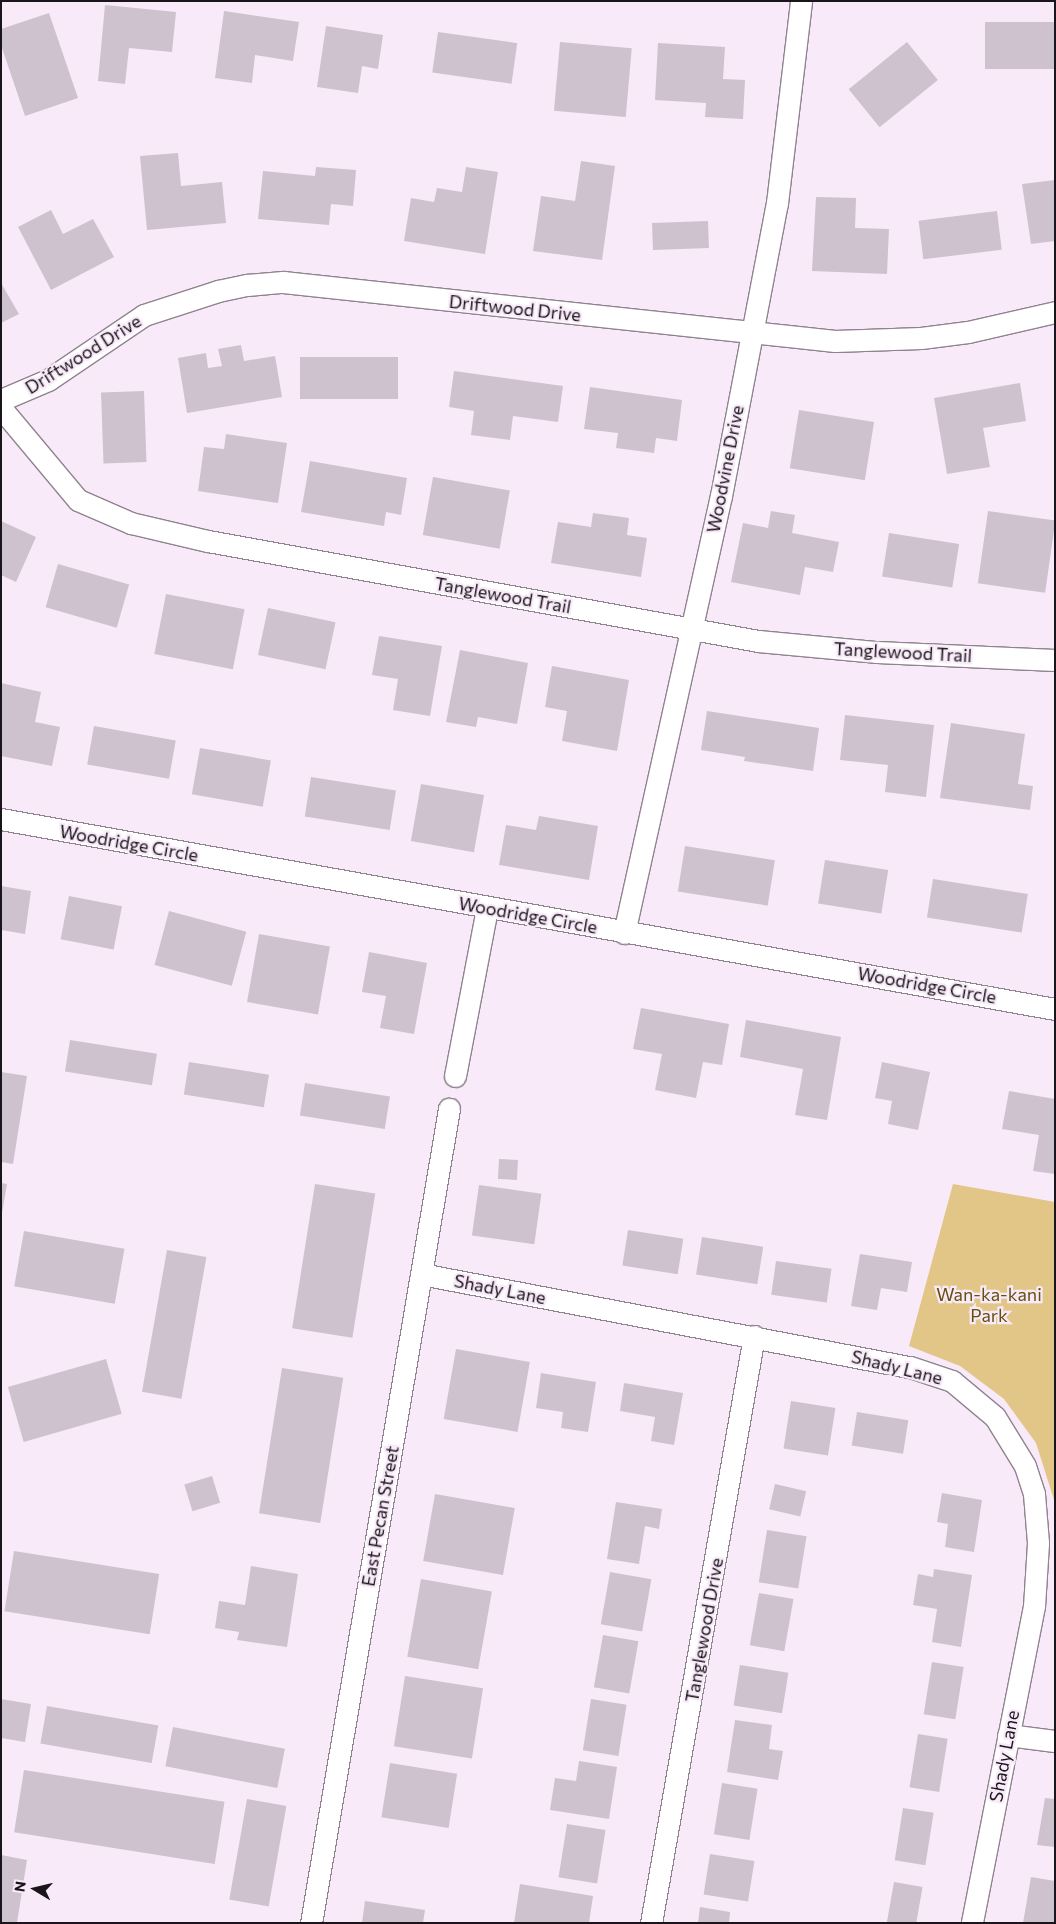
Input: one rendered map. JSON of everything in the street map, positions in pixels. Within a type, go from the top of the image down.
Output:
[{"type":"street","name":"Woodvine Drive","points":[[624,933],[691,630],[777,203],[801,1]]},
{"type":"street","name":"Driftwood Drive","points":[[1,400],[48,380],[144,315],[247,285],[284,282],[835,341],[922,338],[968,332],[1055,312]]},
{"type":"street","name":"Tanglewood Trail","points":[[1,408],[78,500],[131,523],[208,541],[758,641],[868,651],[1055,660]]},
{"type":"street","name":"Woodridge Circle","points":[[1,819],[624,933],[1055,1009]]},
{"type":"street","points":[[455,1076],[487,908]]},
{"type":"street","name":"East Pecan Street","points":[[311,1923],[449,1109]]},
{"type":"street","name":"Shady Lane","points":[[421,1274],[910,1367],[952,1381],[995,1417],[1010,1437],[1025,1466],[1034,1494],[1038,1543],[1034,1606],[972,1923]]},
{"type":"street","name":"Tanglewood Drive","points":[[651,1923],[754,1336]]},
{"type":"street","points":[[1008,1735],[1055,1741]]},
{"type":"green space","name":"Wan-ka-kani Park","points":[[953,1184],[1055,1202],[1055,1503],[1036,1443],[1004,1399],[960,1366],[909,1346]]},
{"type":"building","points":[[105,5],[176,12],[172,52],[129,48],[125,84],[98,81]]},
{"type":"building","points":[[224,11],[299,22],[293,61],[255,55],[252,83],[215,78]]},
{"type":"building","points":[[49,13],[78,98],[25,116],[1,45],[1,29]]},
{"type":"building","points":[[985,22],[1055,22],[1055,69],[985,69]]},
{"type":"building","points":[[326,26],[383,35],[378,69],[362,66],[358,93],[317,87]]},
{"type":"building","points":[[438,32],[517,43],[512,84],[432,73]]},
{"type":"building","points":[[560,42],[632,48],[626,117],[554,111]]},
{"type":"building","points":[[907,42],[938,80],[880,127],[849,89]]},
{"type":"building","points":[[658,43],[725,47],[723,79],[745,80],[743,119],[705,117],[706,103],[655,100]]},
{"type":"building","points":[[178,153],[181,186],[222,182],[226,223],[147,230],[140,156]]},
{"type":"building","points":[[581,161],[615,166],[602,260],[533,251],[541,196],[575,201]]},
{"type":"building","points":[[316,167],[356,170],[353,206],[331,204],[329,225],[258,219],[263,171],[315,176]]},
{"type":"building","points":[[466,167],[498,172],[485,254],[404,241],[411,198],[434,202],[437,188],[462,192]]},
{"type":"building","points":[[1055,180],[1055,241],[1031,244],[1022,184]]},
{"type":"building","points":[[816,197],[856,198],[855,228],[889,229],[887,274],[812,271]]},
{"type":"building","points":[[51,210],[63,234],[93,219],[114,257],[51,290],[18,227]]},
{"type":"building","points":[[997,211],[1002,250],[923,259],[919,221]]},
{"type":"building","points":[[708,221],[709,248],[653,250],[652,223]]},
{"type":"building","points":[[1,283],[19,314],[1,323]]},
{"type":"building","points":[[241,345],[244,361],[275,356],[282,397],[187,413],[178,358],[206,353],[208,368],[222,366],[218,349]]},
{"type":"building","points":[[300,357],[398,357],[398,399],[300,399]]},
{"type":"building","points":[[454,371],[563,386],[558,422],[513,416],[510,440],[471,435],[474,411],[449,407]]},
{"type":"building","points":[[1020,383],[1026,421],[983,428],[990,467],[947,474],[934,398]]},
{"type":"building","points":[[590,387],[682,400],[677,441],[656,438],[654,453],[616,448],[618,433],[584,429]]},
{"type":"building","points":[[144,391],[146,462],[104,463],[101,393]]},
{"type":"building","points":[[799,410],[874,422],[865,480],[790,468]]},
{"type":"building","points":[[226,434],[287,443],[278,503],[198,491],[204,447],[224,449]]},
{"type":"building","points":[[310,461],[407,478],[401,515],[386,512],[384,526],[301,512]]},
{"type":"building","points":[[433,477],[510,491],[500,549],[423,535]]},
{"type":"building","points":[[771,511],[795,515],[792,533],[839,542],[833,572],[805,567],[800,595],[731,582],[743,523],[768,528]]},
{"type":"building","points":[[988,511],[1055,520],[1045,593],[978,583]]},
{"type":"building","points":[[593,513],[629,518],[627,535],[647,538],[641,577],[551,563],[558,522],[591,527]]},
{"type":"building","points":[[1,521],[36,537],[16,582],[1,575]]},
{"type":"building","points":[[889,533],[959,544],[952,588],[882,576]]},
{"type":"building","points":[[58,564],[129,584],[117,628],[46,607]]},
{"type":"building","points":[[166,594],[245,609],[233,669],[154,654]]},
{"type":"building","points":[[268,608],[335,622],[326,669],[258,655]]},
{"type":"building","points":[[379,636],[442,646],[430,716],[393,710],[398,679],[372,675]]},
{"type":"building","points":[[460,650],[528,663],[517,724],[478,717],[476,727],[446,722]]},
{"type":"building","points":[[552,666],[629,680],[617,751],[562,741],[567,711],[545,707]]},
{"type":"building","points":[[1,683],[41,692],[35,722],[60,727],[52,766],[1,756]]},
{"type":"building","points":[[707,711],[819,728],[813,771],[744,761],[745,757],[701,750]]},
{"type":"building","points":[[845,715],[934,725],[926,797],[885,792],[888,765],[840,760]]},
{"type":"building","points":[[951,723],[1025,734],[1018,784],[1033,786],[1030,810],[940,798]]},
{"type":"building","points":[[94,726],[176,740],[169,779],[87,764]]},
{"type":"building","points":[[200,748],[271,761],[263,807],[192,794]]},
{"type":"building","points":[[311,777],[396,790],[390,830],[305,817]]},
{"type":"building","points":[[421,784],[484,795],[474,852],[411,841]]},
{"type":"building","points":[[539,816],[598,826],[589,880],[499,865],[506,825],[536,830]]},
{"type":"building","points":[[685,846],[775,860],[768,906],[678,891]]},
{"type":"building","points":[[825,860],[888,870],[881,913],[818,903]]},
{"type":"building","points":[[933,879],[1028,894],[1022,933],[927,918]]},
{"type":"building","points":[[1,886],[31,891],[25,934],[1,930]]},
{"type":"building","points":[[69,896],[122,906],[114,949],[61,939]]},
{"type":"building","points":[[169,911],[246,932],[232,986],[155,965]]},
{"type":"building","points":[[259,934],[330,947],[318,1014],[247,1002]]},
{"type":"building","points":[[369,952],[427,963],[414,1034],[380,1028],[386,996],[362,992]]},
{"type":"building","points":[[641,1008],[729,1024],[722,1065],[703,1062],[696,1098],[655,1090],[662,1054],[633,1049]]},
{"type":"building","points":[[746,1020],[841,1037],[827,1120],[795,1115],[803,1069],[740,1057]]},
{"type":"building","points":[[70,1040],[157,1054],[152,1085],[65,1072]]},
{"type":"building","points":[[189,1062],[269,1075],[264,1107],[184,1095]]},
{"type":"building","points":[[882,1062],[930,1072],[918,1130],[888,1124],[892,1101],[875,1098]]},
{"type":"building","points":[[1,1072],[27,1076],[13,1164],[1,1162]]},
{"type":"building","points":[[305,1083],[390,1096],[385,1129],[300,1116]]},
{"type":"building","points":[[1009,1091],[1055,1099],[1055,1174],[1033,1171],[1039,1135],[1002,1129]]},
{"type":"building","points":[[499,1159],[518,1160],[517,1180],[498,1179]]},
{"type":"building","points":[[1,1183],[7,1184],[2,1213],[1,1212]]},
{"type":"building","points":[[315,1184],[375,1194],[352,1338],[292,1328]]},
{"type":"building","points":[[479,1185],[541,1194],[534,1244],[472,1236]]},
{"type":"building","points":[[628,1230],[683,1239],[678,1274],[622,1266]]},
{"type":"building","points":[[24,1231],[124,1249],[115,1304],[14,1286]]},
{"type":"building","points":[[702,1237],[763,1247],[757,1284],[696,1275]]},
{"type":"building","points":[[167,1250],[206,1257],[181,1399],[142,1392]]},
{"type":"building","points":[[860,1254],[912,1262],[907,1292],[881,1288],[877,1310],[851,1306]]},
{"type":"building","points":[[776,1261],[831,1269],[827,1302],[771,1295]]},
{"type":"building","points":[[456,1349],[530,1362],[518,1432],[444,1419]]},
{"type":"building","points":[[106,1359],[122,1414],[24,1442],[8,1387]]},
{"type":"building","points":[[282,1368],[343,1378],[320,1523],[259,1513]]},
{"type":"building","points":[[541,1373],[596,1382],[588,1432],[561,1428],[563,1412],[536,1408]]},
{"type":"building","points":[[624,1383],[683,1393],[674,1445],[651,1441],[655,1417],[620,1411]]},
{"type":"building","points":[[791,1401],[835,1408],[828,1455],[783,1448]]},
{"type":"building","points":[[857,1412],[908,1420],[903,1454],[852,1446]]},
{"type":"building","points":[[212,1476],[220,1503],[192,1511],[184,1484]]},
{"type":"building","points":[[775,1484],[806,1491],[800,1517],[769,1509]]},
{"type":"building","points":[[942,1493],[982,1500],[974,1552],[945,1547],[948,1524],[937,1522]]},
{"type":"building","points":[[435,1494],[515,1508],[503,1575],[423,1561]]},
{"type":"building","points":[[616,1502],[662,1509],[659,1529],[645,1526],[639,1564],[607,1559]]},
{"type":"building","points":[[767,1530],[807,1536],[798,1589],[759,1582]]},
{"type":"building","points":[[14,1551],[159,1574],[150,1634],[4,1611]]},
{"type":"building","points":[[251,1566],[298,1574],[287,1647],[237,1640],[239,1632],[215,1628],[219,1601],[245,1605]]},
{"type":"building","points":[[934,1569],[972,1575],[961,1647],[932,1642],[937,1609],[913,1605],[918,1574],[933,1577]]},
{"type":"building","points":[[610,1572],[651,1579],[642,1631],[601,1624]]},
{"type":"building","points":[[421,1579],[492,1592],[478,1669],[407,1657]]},
{"type":"building","points":[[759,1593],[793,1599],[784,1651],[750,1645]]},
{"type":"building","points":[[603,1635],[638,1641],[629,1693],[594,1687]]},
{"type":"building","points":[[932,1662],[964,1667],[955,1719],[924,1714]]},
{"type":"building","points":[[740,1665],[788,1673],[782,1713],[734,1705]]},
{"type":"building","points":[[405,1676],[483,1688],[472,1758],[394,1746]]},
{"type":"building","points":[[1,1699],[31,1704],[25,1742],[1,1738]]},
{"type":"building","points":[[591,1699],[627,1705],[618,1756],[583,1750]]},
{"type":"building","points":[[47,1706],[158,1726],[152,1763],[40,1743]]},
{"type":"building","points":[[735,1720],[772,1725],[769,1749],[783,1751],[778,1780],[727,1772]]},
{"type":"building","points":[[173,1727],[285,1749],[277,1788],[165,1766]]},
{"type":"building","points":[[918,1734],[948,1739],[939,1792],[910,1787]]},
{"type":"building","points":[[579,1761],[617,1767],[609,1819],[550,1810],[555,1778],[576,1781]]},
{"type":"building","points":[[390,1763],[457,1774],[449,1828],[381,1817]]},
{"type":"building","points":[[24,1770],[225,1802],[215,1864],[14,1832]]},
{"type":"building","points":[[722,1783],[758,1789],[749,1840],[714,1834]]},
{"type":"building","points":[[1045,1798],[1055,1799],[1055,1847],[1037,1845]]},
{"type":"building","points":[[247,1799],[286,1806],[269,1906],[229,1899]]},
{"type":"building","points":[[903,1808],[934,1813],[925,1865],[895,1860]]},
{"type":"building","points":[[567,1824],[606,1830],[597,1883],[559,1877]]},
{"type":"building","points":[[710,1854],[754,1861],[748,1902],[704,1894]]},
{"type":"building","points":[[1,1855],[27,1860],[17,1923],[1,1923]]},
{"type":"building","points":[[1031,1877],[1055,1881],[1055,1923],[1023,1923]]},
{"type":"building","points":[[894,1882],[923,1887],[916,1923],[887,1923]]},
{"type":"building","points":[[520,1884],[593,1896],[589,1923],[514,1923]]},
{"type":"building","points":[[365,1901],[425,1910],[423,1923],[362,1923]]},
{"type":"building","points":[[700,1907],[730,1912],[729,1923],[698,1923]]}]
